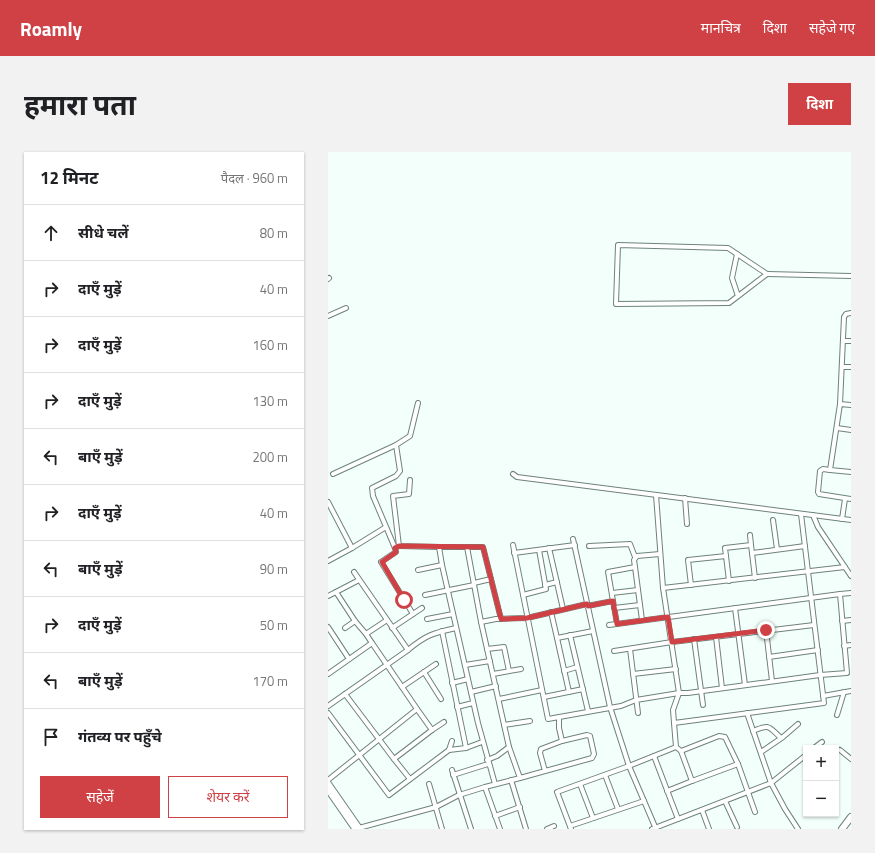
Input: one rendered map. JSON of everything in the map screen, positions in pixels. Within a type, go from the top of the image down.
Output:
[{"type":"main road","points":[[842,829],[851,817]]},
{"type":"main road","points":[[847,829],[851,824]]},
{"type":"street","points":[[767,274],[729,303],[616,304],[618,245],[728,248],[767,274],[851,276]]},
{"type":"street","points":[[737,254],[732,278],[738,296]]},
{"type":"street","points":[[328,316],[346,308]]},
{"type":"street","points":[[830,470],[840,404],[844,317],[846,314],[851,313]]},
{"type":"street","points":[[843,341],[851,341]]},
{"type":"street","points":[[842,367],[851,367]]},
{"type":"street","points":[[333,474],[396,445],[410,436],[418,402]]},
{"type":"street","points":[[840,404],[851,405]]},
{"type":"street","points":[[837,428],[851,430]]},
{"type":"street","points":[[396,445],[400,472],[396,476],[372,488],[372,492],[386,527],[397,547]]},
{"type":"street","points":[[851,472],[823,469],[820,471],[818,492],[819,494],[851,499]]},
{"type":"street","points":[[513,474],[517,477],[851,520]]},
{"type":"street","points":[[410,480],[409,494],[393,496],[397,547],[396,552],[382,562],[413,614]]},
{"type":"street","points":[[656,495],[663,588],[679,693],[673,710],[676,748]]},
{"type":"street","points":[[685,498],[686,524]]},
{"type":"street","points":[[842,519],[845,498]]},
{"type":"street","points":[[328,502],[352,548]]},
{"type":"street","points":[[674,723],[824,703],[801,514]]},
{"type":"street","points":[[813,515],[818,527],[851,576]]},
{"type":"street","points":[[773,520],[777,550]]},
{"type":"street","points":[[328,561],[386,527]]},
{"type":"street","points":[[750,535],[755,578]]},
{"type":"street","points":[[573,539],[610,707],[630,766],[654,829],[771,783],[803,757]]},
{"type":"street","points":[[589,546],[630,544],[635,557],[642,620]]},
{"type":"street","points":[[512,545],[548,719],[621,706],[636,700],[679,693],[820,675],[849,673],[844,646],[840,594]]},
{"type":"street","points":[[514,553],[575,545]]},
{"type":"street","points":[[729,581],[725,548],[751,545]]},
{"type":"street","points":[[752,553],[805,546]]},
{"type":"street","points":[[397,547],[483,547],[501,619]]},
{"type":"street","points":[[439,547],[482,742],[495,784]]},
{"type":"street","points":[[467,547],[481,622],[509,747],[520,778]]},
{"type":"street","points":[[548,548],[563,610]]},
{"type":"street","points":[[523,595],[546,590],[539,550]]},
{"type":"street","points":[[635,557],[660,554]]},
{"type":"street","points":[[691,585],[688,560],[726,556]]},
{"type":"street","points":[[418,570],[442,565]]},
{"type":"street","points":[[617,624],[608,572],[635,567]]},
{"type":"street","points":[[663,588],[845,567]]},
{"type":"street","points":[[354,572],[408,650]]},
{"type":"street","points":[[425,595],[491,579]]},
{"type":"street","points":[[328,596],[359,580]]},
{"type":"street","points":[[545,585],[557,582]]},
{"type":"street","points":[[612,593],[638,590]]},
{"type":"street","points":[[336,592],[432,730]]},
{"type":"street","points":[[609,625],[811,597],[851,593]]},
{"type":"street","points":[[481,622],[501,619],[527,618],[551,612],[613,601]]},
{"type":"street","points":[[614,608],[640,605]]},
{"type":"street","points":[[392,628],[422,608]]},
{"type":"street","points":[[735,608],[745,685]]},
{"type":"street","points":[[551,612],[569,692]]},
{"type":"street","points":[[428,619],[453,614]]},
{"type":"street","points":[[366,634],[387,620]]},
{"type":"street","points":[[842,621],[851,620]]},
{"type":"street","points":[[345,628],[355,621]]},
{"type":"street","points":[[614,651],[694,639],[814,625]]},
{"type":"street","points":[[328,627],[349,659]]},
{"type":"street","points":[[328,706],[408,650],[421,639],[430,634],[456,628]]},
{"type":"street","points":[[557,638],[593,630]]},
{"type":"street","points":[[766,630],[772,682]]},
{"type":"street","points":[[442,631],[466,748]]},
{"type":"street","points":[[328,638],[333,634]]},
{"type":"street","points":[[570,635],[588,711]]},
{"type":"street","points":[[716,637],[722,688]]},
{"type":"street","points":[[694,639],[703,705]]},
{"type":"street","points":[[328,673],[372,643]]},
{"type":"street","points":[[844,646],[851,645]]},
{"type":"street","points":[[487,649],[504,647],[509,671]]},
{"type":"street","points":[[630,648],[638,714]]},
{"type":"street","points":[[769,656],[818,650]]},
{"type":"street","points":[[465,665],[490,661]]},
{"type":"street","points":[[402,687],[436,664]]},
{"type":"street","points":[[564,671],[578,667]]},
{"type":"street","points":[[493,674],[521,669]]},
{"type":"street","points":[[633,674],[676,670]]},
{"type":"street","points":[[424,672],[441,699]]},
{"type":"street","points":[[452,683],[468,679]]},
{"type":"street","points":[[471,692],[496,686]]},
{"type":"street","points":[[544,697],[583,689]]},
{"type":"street","points":[[499,699],[542,690]]},
{"type":"street","points":[[823,696],[851,691]]},
{"type":"street","points":[[837,715],[844,692]]},
{"type":"street","points":[[345,694],[410,779]]},
{"type":"street","points":[[457,707],[473,703]]},
{"type":"street","points":[[328,780],[417,709]]},
{"type":"street","points":[[328,713],[389,795],[450,750],[466,748],[482,742]]},
{"type":"street","points":[[747,713],[771,783],[798,829]]},
{"type":"street","points":[[559,717],[559,728],[562,741]]},
{"type":"street","points":[[504,725],[530,721]]},
{"type":"street","points":[[394,758],[444,722]]},
{"type":"street","points":[[761,752],[798,724]]},
{"type":"street","points":[[753,731],[767,726],[781,738]]},
{"type":"street","points":[[358,829],[436,806],[459,795],[485,787],[520,778],[545,771],[594,757],[589,735],[562,741],[543,748],[540,751],[545,771]]},
{"type":"street","points":[[681,751],[723,736],[727,738],[755,812]]},
{"type":"street","points":[[450,750],[452,741]]},
{"type":"street","points":[[818,745],[822,742]]},
{"type":"street","points":[[453,775],[488,762],[509,747]]},
{"type":"street","points":[[676,748],[681,751],[692,781]]},
{"type":"street","points":[[644,801],[593,818],[570,828],[557,792],[676,748]]},
{"type":"street","points":[[840,750],[851,759]]},
{"type":"street","points":[[654,756],[678,819]]},
{"type":"street","points":[[668,791],[738,764]]},
{"type":"street","points":[[452,770],[471,829]]},
{"type":"street","points":[[606,775],[618,809]]},
{"type":"street","points":[[511,780],[526,829]]},
{"type":"street","points":[[328,784],[358,829]]},
{"type":"street","points":[[429,784],[442,829]]},
{"type":"street","points":[[580,784],[593,818]]},
{"type":"street","points":[[485,787],[500,829]]},
{"type":"street","points":[[328,790],[358,829]]},
{"type":"street","points":[[725,801],[737,827]]},
{"type":"street","points":[[495,816],[520,807]]},
{"type":"street","points":[[702,810],[709,829]]},
{"type":"street","points":[[547,829],[554,826]]},
{"type":"route","points":[[404,600],[382,562],[396,552],[395,548],[399,546],[483,547],[501,619],[527,618],[587,604],[588,606],[613,601],[617,624],[668,617],[672,642],[766,630]]}]
